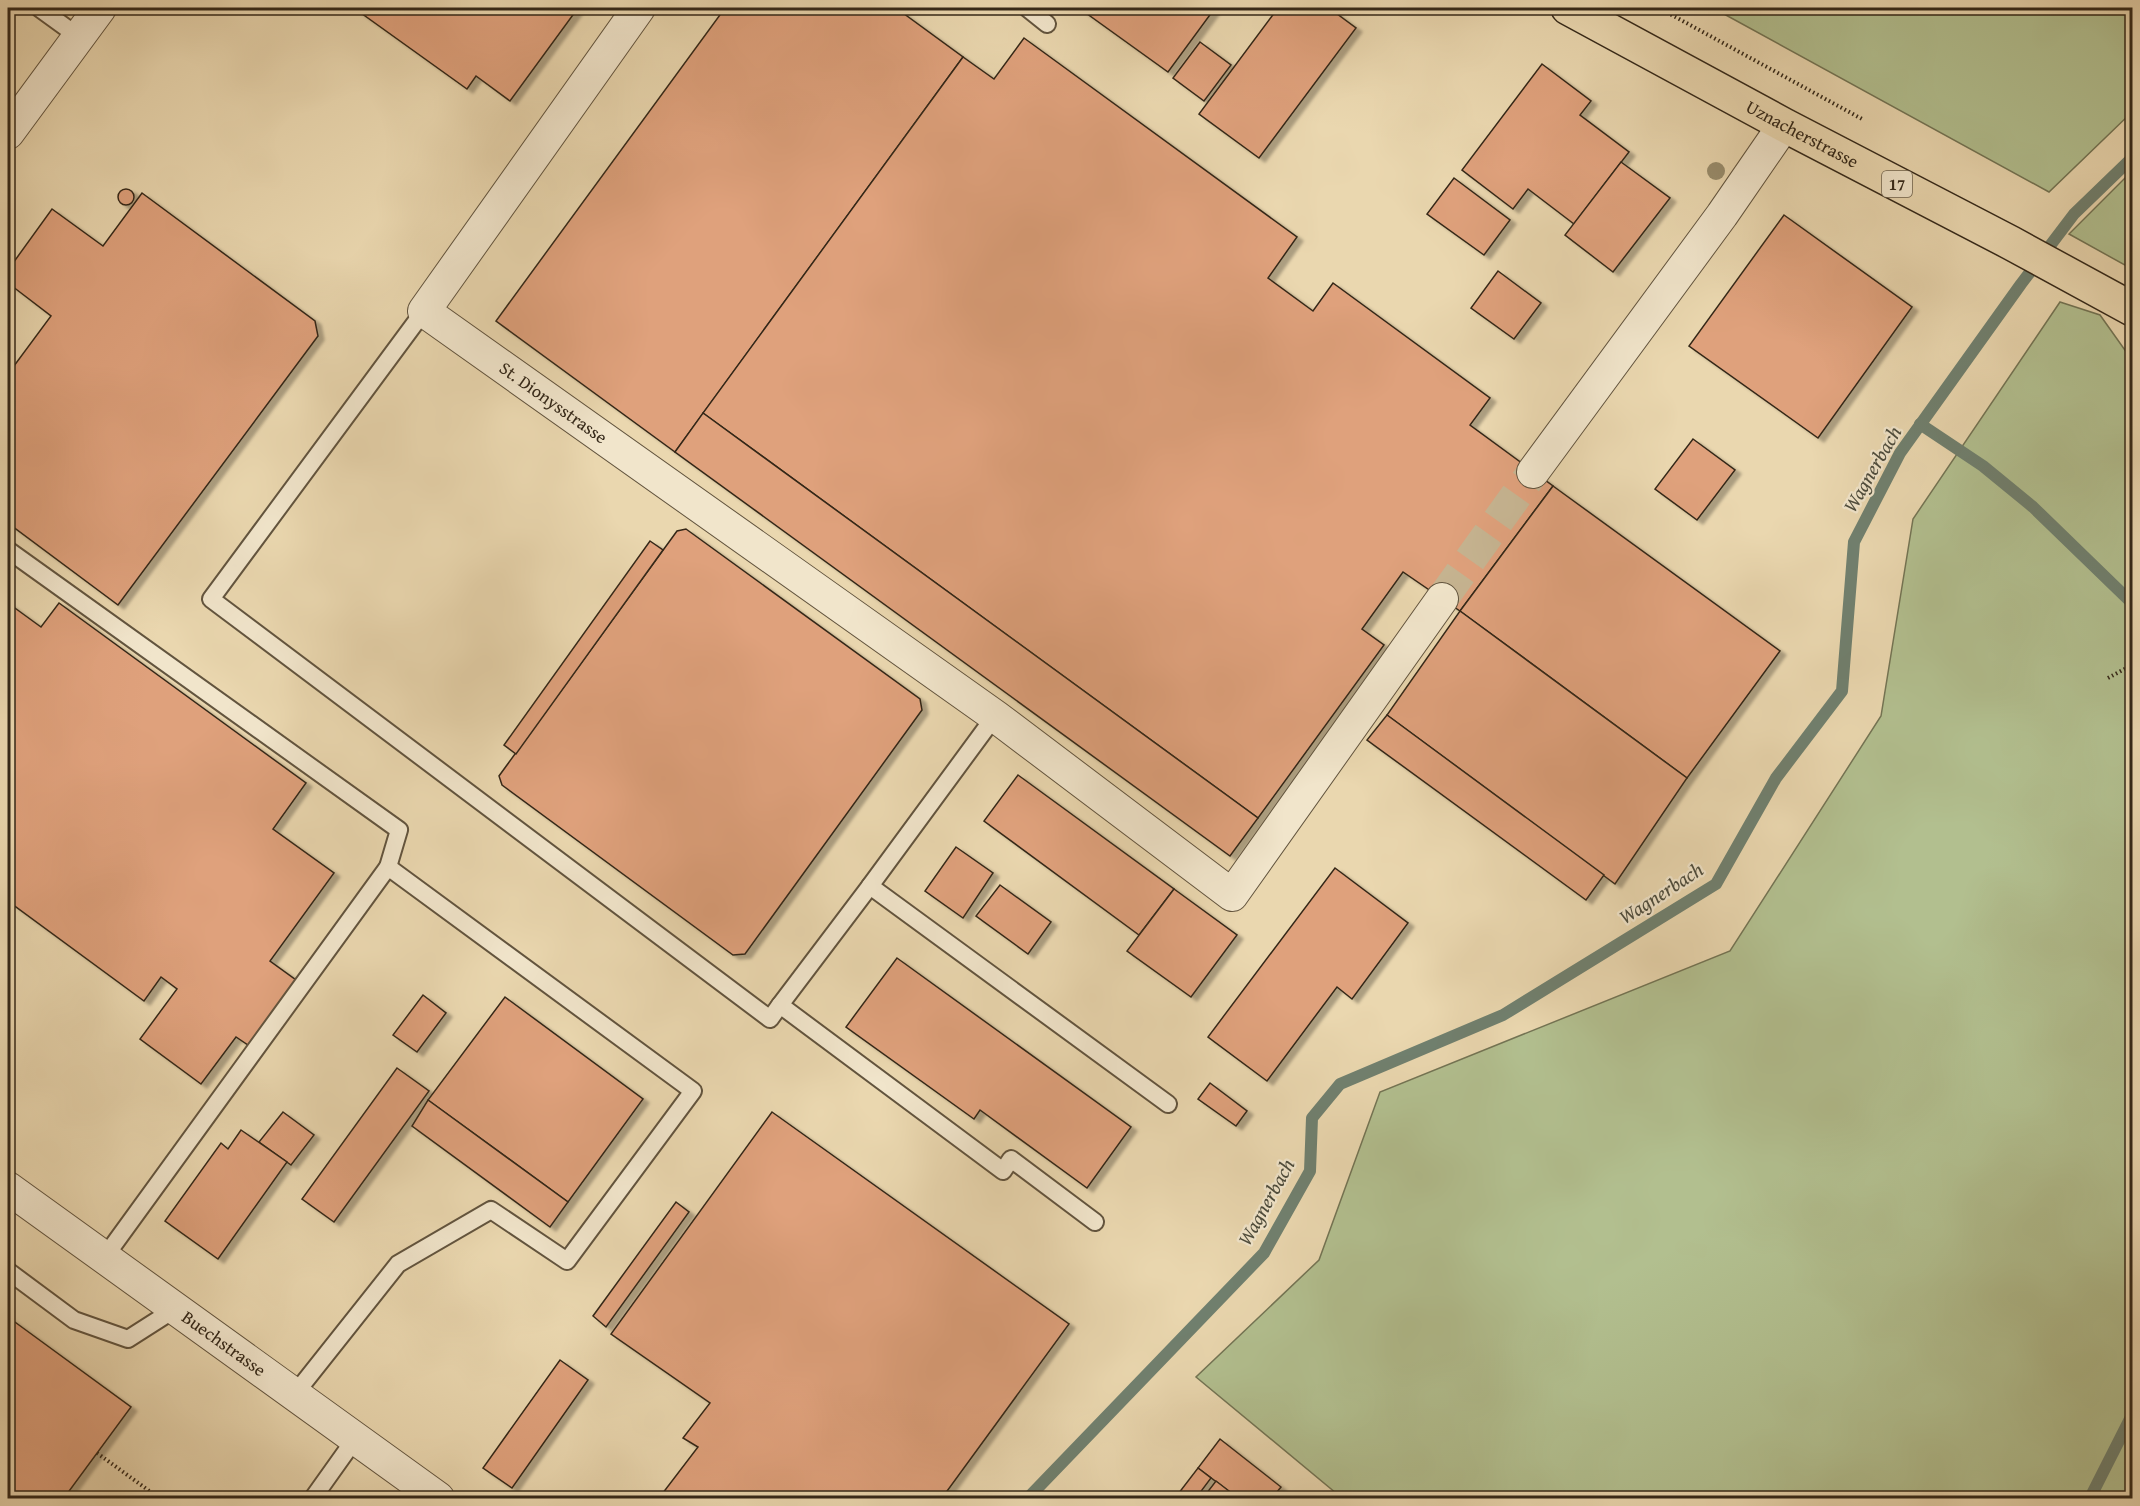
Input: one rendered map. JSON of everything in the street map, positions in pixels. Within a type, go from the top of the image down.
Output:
[{"type":"main road","name":"Uznacherstrasse","points":[[1569,8],[1784,125],[2133,309]]},
{"type":"street","points":[[8,133],[100,8]]},
{"type":"street","points":[[424,311],[639,8]]},
{"type":"street","points":[[1533,472],[1722,215],[1784,125]]},
{"type":"street","name":"St. Dionysstrasse","points":[[424,311],[990,713],[1232,895],[1442,599]]},
{"type":"street","name":"Buechstrasse","points":[[8,1188],[438,1498]]},
{"type":"lane","points":[[39,8],[79,37]]},
{"type":"lane","points":[[1027,8],[1047,24]]},
{"type":"lane","points":[[424,311],[211,599],[770,1019],[870,886],[990,713]]},
{"type":"lane","points":[[8,550],[399,830],[388,867],[104,1258]]},
{"type":"lane","points":[[294,1395],[398,1264],[491,1210],[567,1261],[693,1091],[388,867]]},
{"type":"lane","points":[[870,886],[1168,1104]]},
{"type":"lane","points":[[780,1005],[1003,1171],[1011,1159],[1095,1222]]},
{"type":"lane","points":[[8,1271],[74,1320],[128,1339],[175,1310]]},
{"type":"lane","points":[[313,1498],[355,1440]]},
{"type":"path","points":[[1659,8],[1869,123]]},
{"type":"path","points":[[2108,678],[2133,665]]},
{"type":"path","points":[[98,1453],[159,1498]]},
{"type":"green space","points":[[1713,8],[2132,8],[2132,112],[2049,192]]},
{"type":"green space","points":[[2132,171],[2132,269],[2069,234]]},
{"type":"green space","points":[[2060,302],[2100,315],[2132,360],[2132,1498],[1342,1498],[1196,1377],[1319,1260],[1380,1092],[1730,951],[1881,716],[1913,519]]},
{"type":"building","points":[[354,8],[578,8],[510,101],[476,76],[467,89]]},
{"type":"building","points":[[725,8],[896,8],[963,57],[675,452],[496,321]]},
{"type":"building","points":[[1079,8],[1215,8],[1168,72]]},
{"type":"building","points":[[1278,8],[1329,8],[1356,28],[1259,158],[1199,114]]},
{"type":"building","points":[[1024,38],[1297,237],[1268,278],[1313,311],[1333,283],[1490,398],[1470,425],[1553,486],[1460,611],[1403,572],[1362,629],[1384,645],[1258,818],[703,413],[963,57],[994,79]]},
{"type":"building","points":[[1200,42],[1231,65],[1204,101],[1173,78]]},
{"type":"building","points":[[1542,64],[1591,101],[1580,115],[1629,152],[1574,224],[1528,189],[1513,209],[1462,170]]},
{"type":"building","points":[[1621,162],[1670,198],[1613,272],[1565,235]]},
{"type":"building","points":[[1454,178],[1510,220],[1484,255],[1427,214]]},
{"type":"building","points":[[126,189],[132,191],[134,197],[132,203],[126,205],[120,203],[118,197],[120,191]]},
{"type":"building","points":[[142,193],[315,321],[318,336],[118,605],[8,523],[8,374],[51,316],[8,283],[8,270],[52,209],[103,246]]},
{"type":"building","points":[[1784,215],[1912,307],[1818,438],[1689,346]]},
{"type":"building","points":[[1498,271],[1541,303],[1514,339],[1471,308]]},
{"type":"building","points":[[703,413],[1258,818],[1230,856],[675,452]]},
{"type":"building","points":[[1693,439],[1735,470],[1697,520],[1655,489]]},
{"type":"building","points":[[1553,486],[1780,651],[1687,778],[1460,611]]},
{"type":"building","points":[[686,529],[920,699],[922,710],[745,954],[733,955],[502,785],[499,776],[677,531]]},
{"type":"building","points":[[650,541],[663,550],[516,754],[504,745]]},
{"type":"building","points":[[8,603],[41,627],[59,603],[306,783],[273,829],[334,873],[270,961],[296,980],[248,1045],[236,1037],[201,1084],[140,1039],[177,989],[161,977],[144,1001],[8,901]]},
{"type":"building","points":[[1460,611],[1687,778],[1615,884],[1387,715]]},
{"type":"building","points":[[1387,715],[1604,875],[1586,900],[1367,740]]},
{"type":"building","points":[[1018,775],[1174,889],[1139,935],[984,821]]},
{"type":"building","points":[[956,847],[993,873],[963,918],[925,891]]},
{"type":"building","points":[[1335,868],[1408,923],[1352,999],[1337,987],[1267,1081],[1208,1037]]},
{"type":"building","points":[[1000,885],[1051,922],[1028,954],[976,916]]},
{"type":"building","points":[[1174,889],[1237,935],[1191,997],[1127,951]]},
{"type":"building","points":[[897,958],[1131,1127],[1087,1188],[980,1110],[974,1119],[846,1027]]},
{"type":"building","points":[[423,995],[446,1013],[417,1052],[393,1035]]},
{"type":"building","points":[[505,997],[643,1099],[568,1202],[428,1100]]},
{"type":"building","points":[[397,1068],[429,1091],[334,1222],[302,1199]]},
{"type":"building","points":[[1210,1083],[1247,1111],[1236,1126],[1198,1099]]},
{"type":"building","points":[[428,1100],[568,1202],[550,1227],[412,1126]]},
{"type":"building","points":[[283,1112],[314,1135],[291,1165],[259,1142]]},
{"type":"building","points":[[772,1112],[1069,1324],[942,1498],[838,1498],[833,1495],[830,1498],[659,1498],[698,1447],[683,1438],[710,1403],[611,1334]]},
{"type":"building","points":[[241,1130],[287,1162],[218,1259],[165,1221],[221,1143],[228,1149]]},
{"type":"building","points":[[676,1202],[689,1212],[606,1327],[593,1316]]},
{"type":"building","points":[[8,1317],[131,1407],[64,1498],[8,1498]]},
{"type":"building","points":[[560,1360],[588,1380],[512,1488],[483,1468]]},
{"type":"building","points":[[1220,1439],[1281,1487],[1272,1498],[1238,1498],[1198,1468]]},
{"type":"building","points":[[1198,1468],[1211,1478],[1196,1498],[1175,1498]]},
{"type":"building","points":[[1216,1481],[1238,1498],[1212,1498],[1206,1494]]},
{"type":"waterway","name":"Wagnerbach","points":[[1028,1498],[1264,1253],[1310,1171],[1312,1118],[1340,1084],[1503,1015],[1716,884],[1776,778],[1842,691],[1854,542],[1900,453],[2074,214],[2132,158]]},
{"type":"waterway","points":[[1920,424],[1983,466],[2033,507],[2132,603]]},
{"type":"waterway","points":[[2090,1498],[2132,1415]]},
{"type":"tunnel","points":[[1442,599],[1533,472]]}]
